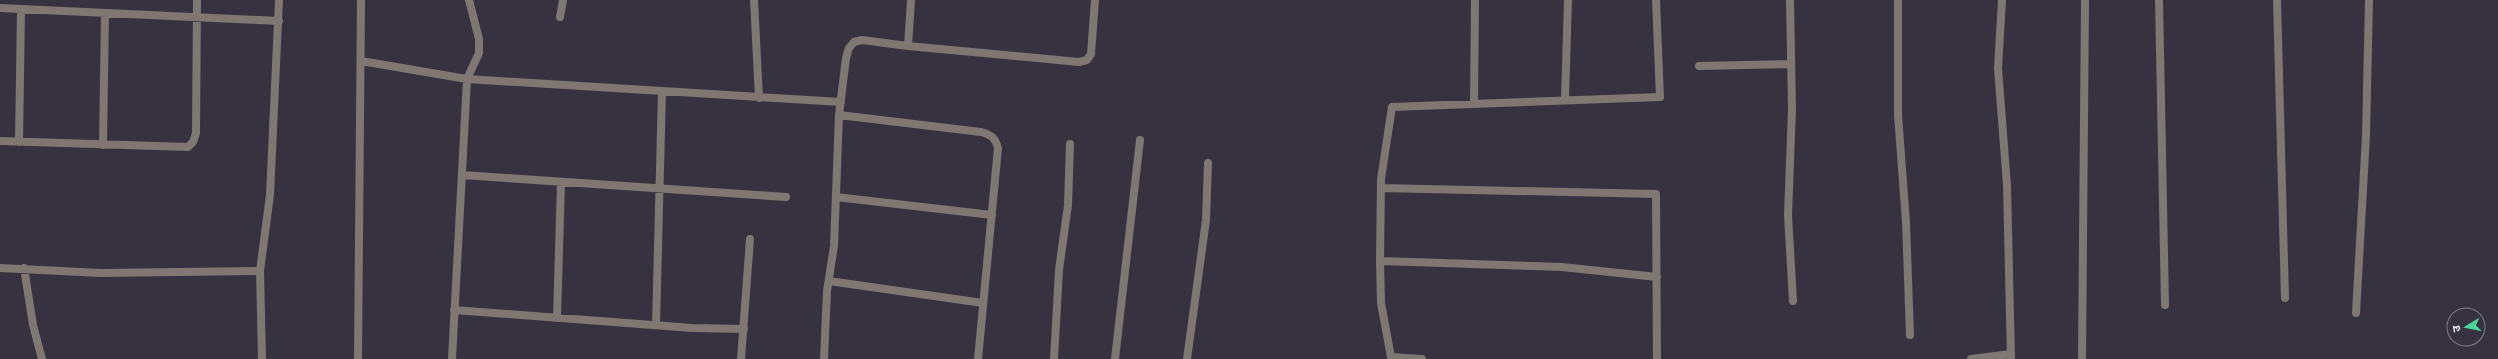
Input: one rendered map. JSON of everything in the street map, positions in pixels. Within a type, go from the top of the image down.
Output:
[{"type":"street","points":[[0,141],[178,148],[188,147],[193,142],[196,133],[197,0]]},
{"type":"street","points":[[262,359],[260,271],[270,195],[280,0]]},
{"type":"street","points":[[358,359],[361,0]]},
{"type":"street","points":[[452,359],[467,79],[479,53],[479,39],[469,0]]},
{"type":"street","points":[[560,17],[563,0]]},
{"type":"street","points":[[754,0],[759,98]]},
{"type":"street","points":[[908,46],[911,0]]},
{"type":"street","points":[[824,359],[829,281],[834,246],[841,102],[846,58],[849,48],[854,42],[862,40],[908,46],[1079,62],[1087,60],[1091,54],[1095,0]]},
{"type":"street","points":[[1474,103],[1475,0]]},
{"type":"street","points":[[1565,99],[1568,0]]},
{"type":"street","points":[[1422,359],[1391,357],[1389,354],[1381,303],[1381,188],[1392,107],[1565,99],[1660,97],[1656,0]]},
{"type":"street","points":[[1790,0],[1791,64],[1788,215],[1793,301]]},
{"type":"street","points":[[1898,0],[1898,115],[1906,222],[1910,335]]},
{"type":"street","points":[[1971,359],[2011,356],[2007,185],[1998,68],[2002,0]]},
{"type":"street","points":[[2082,359],[2085,0]]},
{"type":"street","points":[[2159,0],[2165,305]]},
{"type":"street","points":[[2278,0],[2285,298]]},
{"type":"street","points":[[2356,313],[2366,136],[2369,0]]},
{"type":"street","points":[[0,8],[279,22]]},
{"type":"street","points":[[19,142],[21,9]]},
{"type":"street","points":[[103,145],[105,13]]},
{"type":"street","points":[[361,61],[467,79],[841,102]]},
{"type":"street","points":[[1699,66],[1791,64]]},
{"type":"street","points":[[656,325],[662,91]]},
{"type":"street","points":[[840,115],[992,135],[998,148],[978,359]]},
{"type":"street","points":[[1115,359],[1140,140]]},
{"type":"street","points":[[1054,359],[1059,270],[1068,205],[1070,144]]},
{"type":"street","points":[[1187,359],[1206,220],[1208,163]]},
{"type":"street","points":[[462,175],[659,190],[786,197]]},
{"type":"street","points":[[557,318],[561,183]]},
{"type":"street","points":[[1381,188],[1656,194],[1657,359]]},
{"type":"street","points":[[836,197],[992,215]]},
{"type":"street","points":[[741,359],[750,239]]},
{"type":"street","points":[[1380,261],[1562,267],[1657,277]]},
{"type":"street","points":[[0,268],[101,273],[260,271]]},
{"type":"street","points":[[24,268],[33,325],[42,359]]},
{"type":"street","points":[[829,281],[983,303]]},
{"type":"street","points":[[454,310],[656,325],[744,329]]}]
